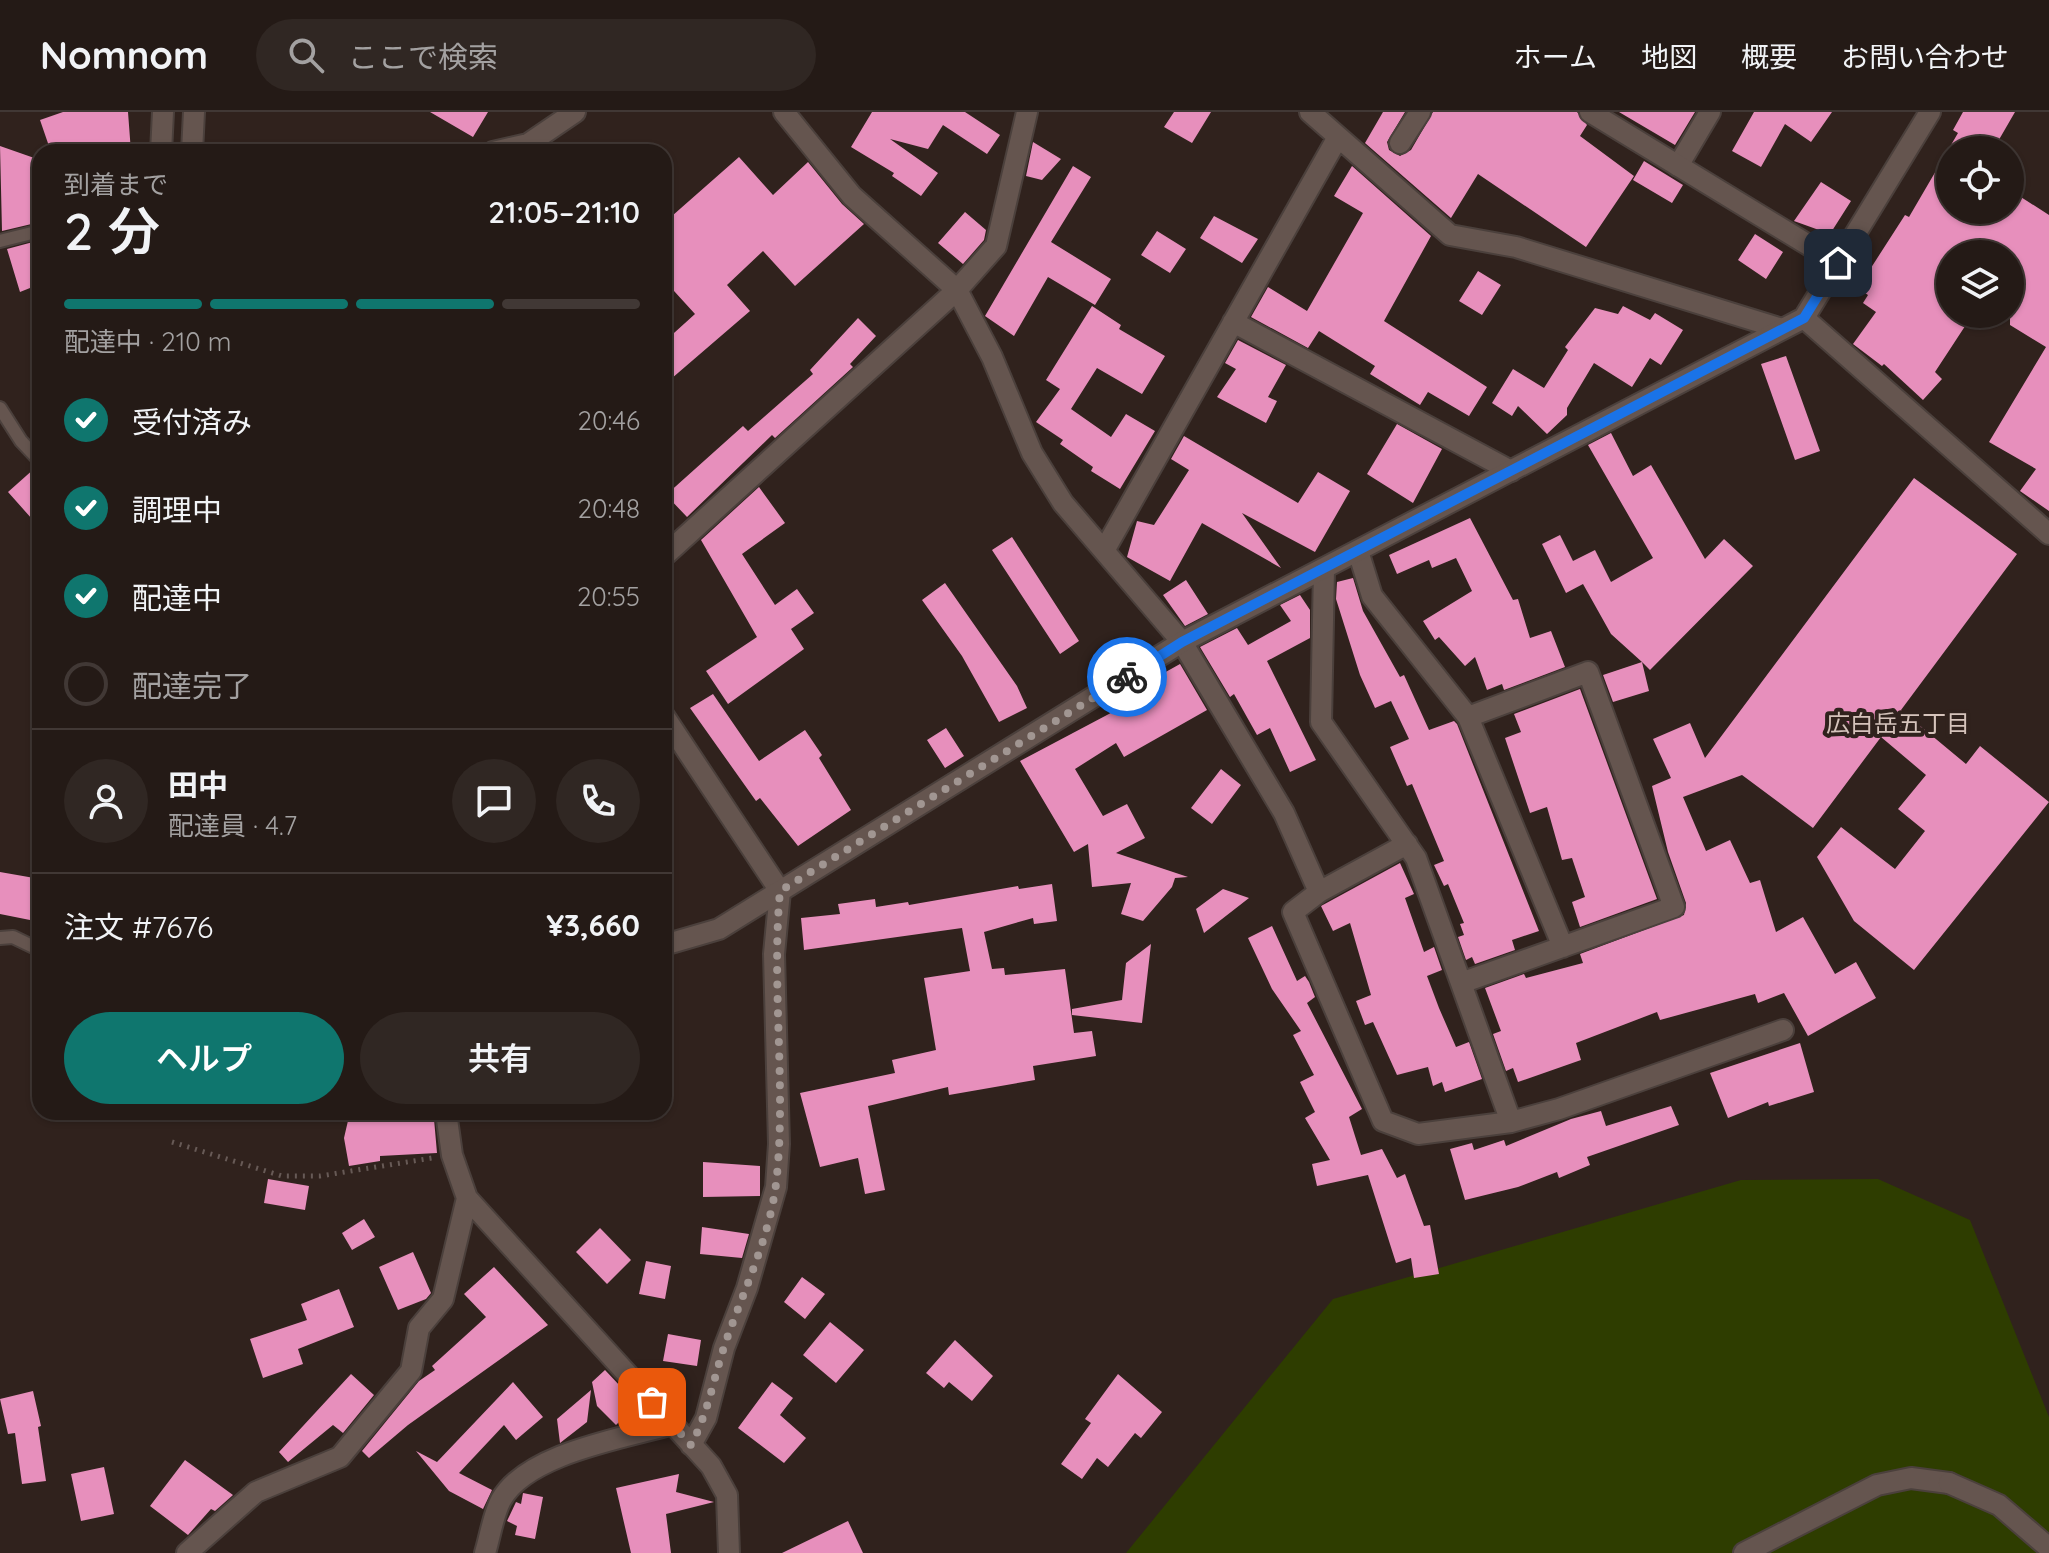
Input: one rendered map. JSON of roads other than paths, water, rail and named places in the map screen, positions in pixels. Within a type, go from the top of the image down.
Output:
[{"type":"street","points":[[161,144],[163,112]]},
{"type":"street","points":[[192,144],[194,112]]},
{"type":"street","points":[[528,144],[575,112]]},
{"type":"street","points":[[784,112],[852,196],[957,290],[992,357],[1032,453],[1063,503],[1182,642],[1284,813],[1319,892]]},
{"type":"street","points":[[672,549],[957,290],[996,246],[1027,112]]},
{"type":"street","points":[[1310,112],[1450,235],[1516,247],[1782,329]]},
{"type":"street","points":[[1400,143],[1420,112]]},
{"type":"street","points":[[1678,166],[1710,112]]},
{"type":"street","points":[[672,943],[719,929],[1182,642],[1804,318],[1930,112]]},
{"type":"street","points":[[1593,113],[1838,263]]},
{"type":"street","points":[[1105,549],[1338,137]]},
{"type":"street","points":[[1804,318],[2049,534]]},
{"type":"street","points":[[1233,322],[1511,471]]},
{"type":"street","points":[[1358,551],[1372,596],[1468,717],[1563,947]]},
{"type":"street","points":[[1324,569],[1321,722],[1416,858],[1511,1122]]},
{"type":"street","points":[[1461,983],[1674,907],[1588,672],[1468,717]]},
{"type":"street","points":[[672,728],[780,891],[774,954],[779,1144],[776,1187],[747,1288],[724,1348],[706,1418],[691,1445]]},
{"type":"street","points":[[1407,844],[1319,892],[1293,912],[1383,1121],[1418,1134],[1511,1122],[1559,1109],[1783,1030]]},
{"type":"street","points":[[447,1120],[452,1155],[467,1198],[711,1466],[727,1495],[729,1553]]},
{"type":"street","points":[[187,1553],[256,1492],[340,1457],[411,1371],[419,1328],[443,1299],[467,1198]]},
{"type":"street","points":[[485,1553],[501,1499],[520,1481],[555,1457],[673,1424]]},
{"type":"street","points":[[1744,1553],[1877,1485],[1911,1478],[1949,1483],[1999,1505],[2049,1548]]},
{"type":"lane","points":[[0,241],[32,233]]},
{"type":"lane","points":[[0,408],[32,453]]},
{"type":"lane","points":[[0,938],[13,937],[32,946]]},
{"type":"district","name":"広白岳五丁目","points":[[1898,723]]}]
